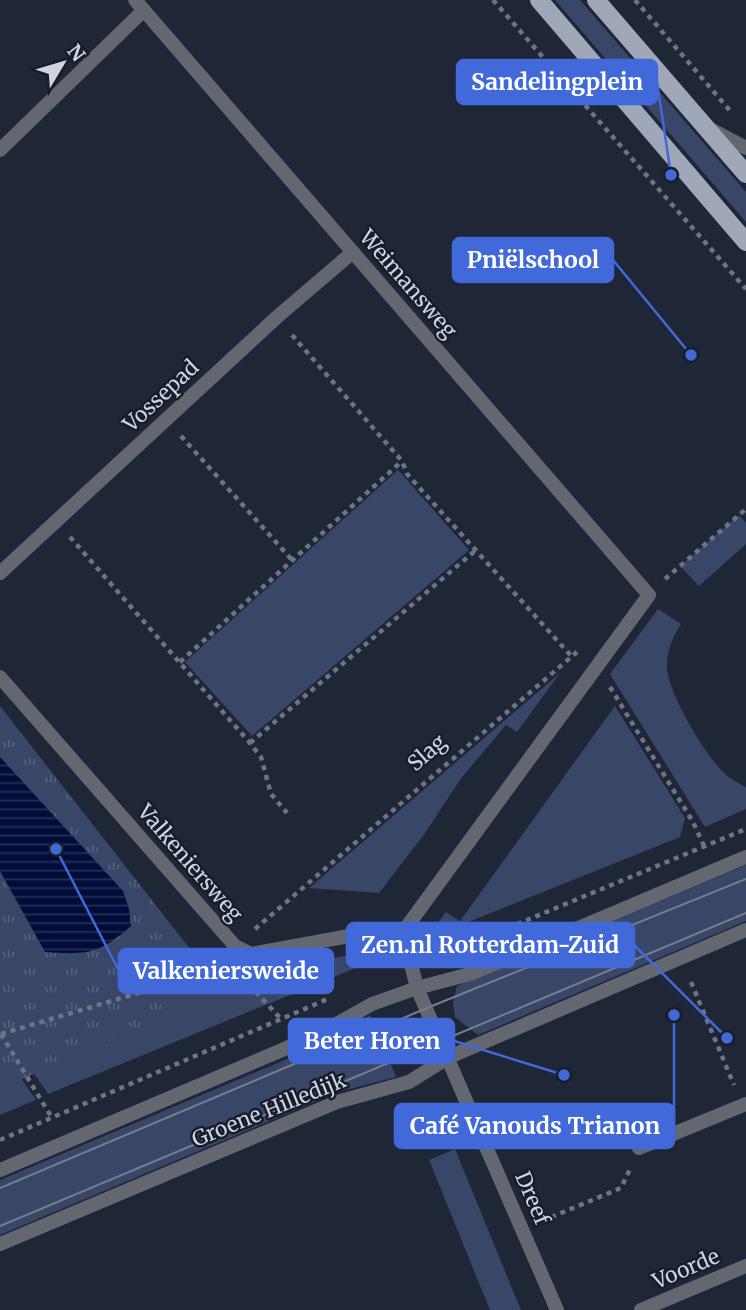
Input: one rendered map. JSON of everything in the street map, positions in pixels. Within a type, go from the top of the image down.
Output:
[{"type":"main road","points":[[539,0],[746,242]]},
{"type":"main road","points":[[596,0],[746,174]]},
{"type":"street","points":[[0,150],[139,5]]},
{"type":"street","name":"Weimansweg","points":[[139,5],[649,595]]},
{"type":"street","points":[[704,125],[746,148]]},
{"type":"street","name":"Vossepad","points":[[0,573],[277,317],[353,252]]},
{"type":"street","points":[[417,988],[403,932],[649,595]]},
{"type":"street","name":"Valkeniersweg","points":[[0,677],[235,946],[251,954],[360,934],[403,932]]},
{"type":"street","points":[[0,1170],[315,1036],[372,1004],[417,988],[470,974],[746,857]]},
{"type":"street","name":"Groene Hilledijk","points":[[0,1244],[337,1102],[409,1082],[449,1057],[746,930]]},
{"type":"street","name":"Dreef","points":[[417,988],[557,1310]]},
{"type":"street","points":[[639,1148],[744,1104]]},
{"type":"street","name":"Voorde","points":[[641,1310],[746,1266]]},
{"type":"path","points":[[493,0],[746,289]]},
{"type":"path","points":[[635,0],[739,124]]},
{"type":"path","points":[[277,317],[402,461],[407,474],[475,550],[571,656],[610,687],[694,822],[704,846]]},
{"type":"path","points":[[199,456],[292,560]]},
{"type":"path","points":[[180,662],[402,461]]},
{"type":"path","points":[[649,595],[746,509]]},
{"type":"path","points":[[55,521],[250,743],[261,757],[271,794],[287,813]]},
{"type":"path","points":[[250,743],[475,550]]},
{"type":"path","name":"Slag","points":[[235,946],[581,649]]},
{"type":"path","points":[[412,967],[746,829]]},
{"type":"path","points":[[52,1118],[0,1034],[145,991],[236,971],[281,1019]]},
{"type":"path","points":[[691,982],[744,1104]]},
{"type":"path","points":[[0,1139],[342,993]]},
{"type":"path","points":[[522,1229],[621,1188],[639,1148]]},
{"type":"green space","points":[[555,0],[580,0],[746,192],[746,222]]},
{"type":"green space","points":[[398,470],[469,550],[252,736],[185,662]]},
{"type":"green space","points":[[739,515],[746,523],[746,544],[699,586],[680,566]]},
{"type":"green space","points":[[658,609],[681,624],[670,646],[667,663],[674,694],[715,763],[728,777],[746,787],[746,809],[705,827],[610,674]]},
{"type":"green space","points":[[560,673],[517,732],[506,725],[462,777],[423,836],[379,893],[309,888]]},
{"type":"green space","points":[[0,706],[223,991],[0,1089]]},
{"type":"green space","points":[[615,706],[685,818],[680,837],[426,939],[446,912],[460,921]]},
{"type":"green space","points":[[746,865],[746,921],[478,1035],[455,1017],[453,1003],[457,986]]},
{"type":"green space","points":[[363,952],[368,963],[48,1094],[12,1041],[150,996]]},
{"type":"green space","points":[[370,1015],[396,1077],[338,1092],[0,1235],[0,1180],[325,1043]]},
{"type":"green space","points":[[0,1048],[36,1100],[0,1115]]},
{"type":"green space","points":[[455,1149],[521,1310],[490,1310],[429,1160]]},
{"type":"shaded area","points":[[0,757],[123,891],[131,926],[110,942],[92,951],[45,952],[0,871]]},
{"type":"tram line","points":[[0,1188],[427,1008],[746,879]]},
{"type":"tram line","points":[[0,1226],[746,913]]},
{"type":"place","name":"Sandelingplein","points":[[671,175]]},
{"type":"place","name":"Pniëlschool","points":[[691,355]]},
{"type":"place","name":"Valkeniersweide","points":[[56,849]]},
{"type":"place","name":"Café Vanouds Trianon","points":[[674,1015]]},
{"type":"place","name":"Zen.nl Rotterdam-Zuid","points":[[727,1038]]},
{"type":"place","name":"Beter Horen","points":[[564,1075]]}]
